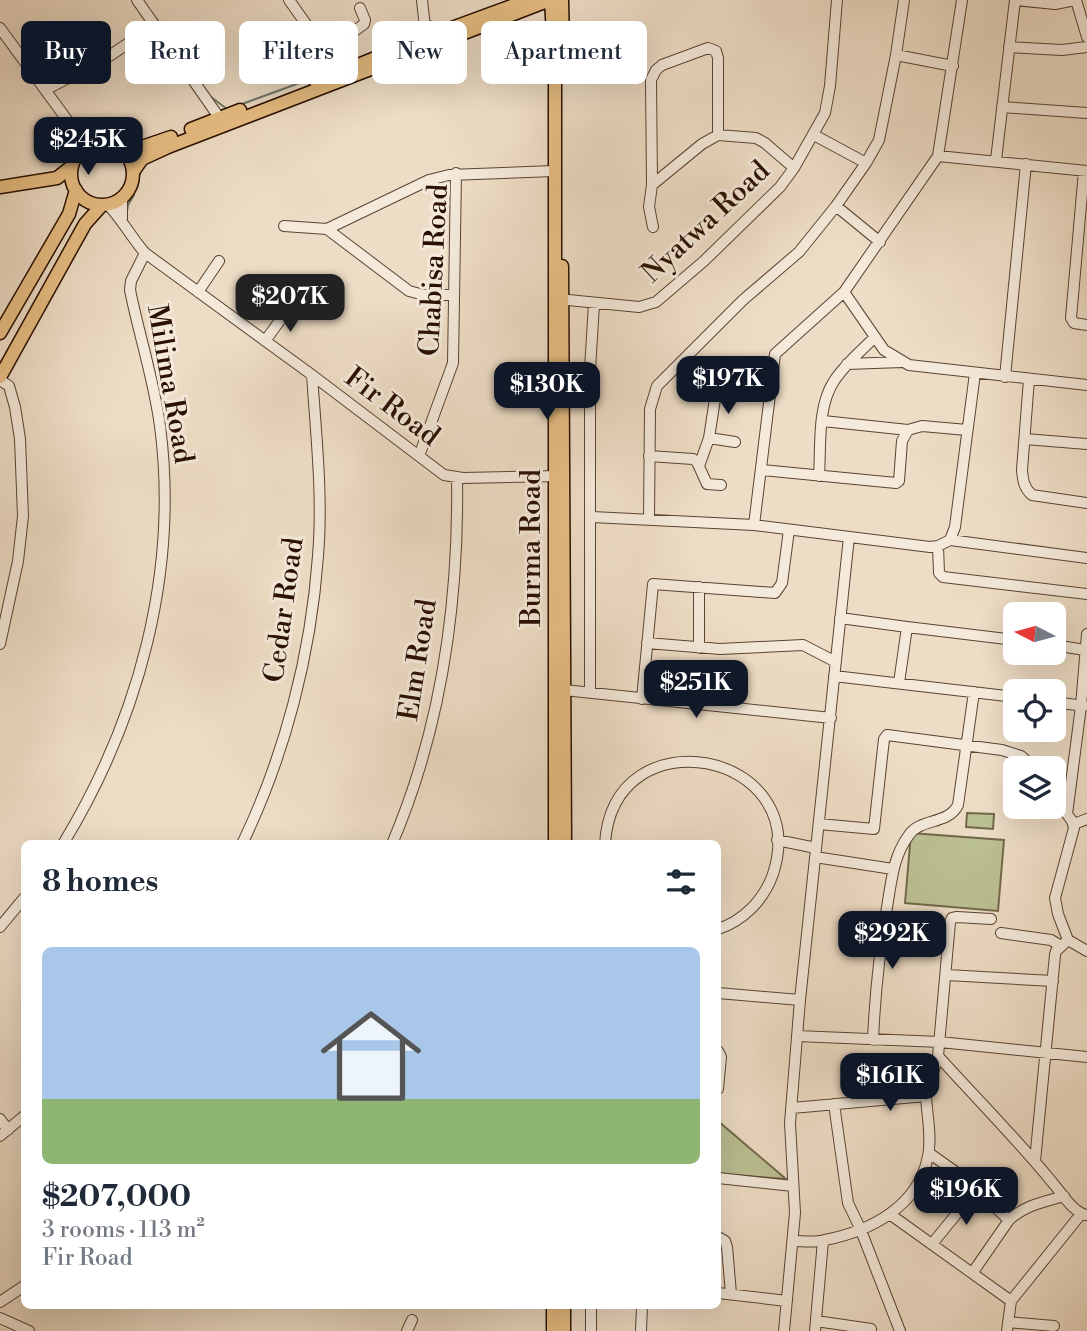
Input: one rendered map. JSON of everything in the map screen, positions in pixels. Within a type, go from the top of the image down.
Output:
[{"type":"main road","points":[[467,25],[528,0]]},
{"type":"main road","points":[[467,28],[551,0]]},
{"type":"main road","name":"Burma Road","points":[[551,0],[555,70],[554,171],[565,840]]},
{"type":"main road","name":"Burma Road","points":[[558,299],[562,0]]},
{"type":"main road","points":[[0,189],[57,178],[80,152],[92,144],[105,143],[133,150],[141,148],[323,84]]},
{"type":"main road","points":[[0,379],[85,224],[105,205],[122,197],[129,190],[134,172],[142,159],[222,121]]},
{"type":"main road","points":[[117,146],[130,160],[134,172]]},
{"type":"main road","points":[[73,162],[71,178],[75,189],[84,199],[105,205]]},
{"type":"main road","points":[[0,189],[75,189]]},
{"type":"main road","points":[[0,333],[69,214],[75,189]]},
{"type":"main road","name":"Burma Road","points":[[555,840],[560,476]]},
{"type":"main road","points":[[553,1331],[554,1309]]},
{"type":"main road","points":[[564,1309],[564,1331]]},
{"type":"street","points":[[137,0],[152,21]]},
{"type":"street","points":[[289,0],[304,21]]},
{"type":"street","points":[[422,0],[426,21]]},
{"type":"street","name":"Nyatwa Road","points":[[558,299],[639,307],[656,302],[780,187],[825,113],[837,22],[837,0]]},
{"type":"street","points":[[649,519],[650,409],[657,386],[676,364],[743,300],[799,252],[866,163],[879,139],[897,55],[904,0]]},
{"type":"street","points":[[754,526],[775,354],[844,292],[938,156],[962,0]]},
{"type":"street","points":[[996,160],[1015,0],[1055,4],[1075,0],[1087,37]]},
{"type":"street","points":[[358,28],[365,20],[360,8]]},
{"type":"street","points":[[0,28],[73,128],[92,144]]},
{"type":"street","points":[[45,90],[106,59],[125,46]]},
{"type":"street","points":[[1009,47],[1062,50],[1087,47]]},
{"type":"street","points":[[653,227],[649,207],[652,185],[651,80],[658,67],[708,48],[716,51],[718,135]]},
{"type":"street","points":[[897,55],[953,66]]},
{"type":"street","points":[[196,84],[222,121]]},
{"type":"street","points":[[1002,107],[1087,113]]},
{"type":"street","points":[[73,128],[77,140],[73,162]]},
{"type":"street","points":[[652,185],[702,144],[718,135],[756,138],[794,168]]},
{"type":"street","points":[[814,135],[866,163]]},
{"type":"street","points":[[938,156],[1086,171],[1083,225],[1071,318],[1074,323],[1087,325]]},
{"type":"street","points":[[1005,377],[1026,164]]},
{"type":"street","name":"Chabisa Road","points":[[419,456],[453,363],[456,173],[554,171]]},
{"type":"street","points":[[284,226],[327,229],[429,180],[456,173]]},
{"type":"street","points":[[122,197],[122,220]]},
{"type":"street","name":"Fir Road","points":[[105,205],[122,220],[145,253],[444,475],[560,476]]},
{"type":"street","points":[[836,206],[880,242]]},
{"type":"street","points":[[327,229],[410,291],[424,295],[452,295]]},
{"type":"street","name":"Milima Road","points":[[64,840],[88,801],[115,746],[145,655],[158,589],[164,516],[162,444],[153,389],[130,290],[131,281],[145,253]]},
{"type":"street","points":[[198,292],[219,261]]},
{"type":"street","points":[[844,292],[889,355],[902,362],[922,368],[1087,385]]},
{"type":"street","points":[[590,692],[590,369],[594,304]]},
{"type":"street","points":[[265,341],[289,308]]},
{"type":"street","points":[[819,476],[826,397],[832,383],[847,364],[875,337]]},
{"type":"street","points":[[0,644],[18,561],[23,516],[20,439],[10,381],[12,355]]},
{"type":"street","points":[[847,364],[902,362]]},
{"type":"street","points":[[699,466],[709,438],[719,373]]},
{"type":"street","points":[[950,540],[955,527],[975,373]]},
{"type":"street","name":"Cedar Road","points":[[244,840],[281,744],[304,655],[310,618],[318,556],[319,518],[312,375]]},
{"type":"street","points":[[0,379],[9,386],[12,394]]},
{"type":"street","points":[[1029,379],[1022,470],[1026,490],[1032,495],[1087,503]]},
{"type":"street","points":[[823,421],[908,430],[922,426],[967,430]]},
{"type":"street","points":[[762,470],[898,483],[902,441],[908,430]]},
{"type":"street","points":[[709,438],[735,442]]},
{"type":"street","points":[[1025,439],[1087,443]]},
{"type":"street","points":[[649,456],[694,459],[708,484],[721,485]]},
{"type":"street","name":"Elm Road","points":[[393,840],[418,773],[438,695],[451,606],[457,537],[457,477]]},
{"type":"street","points":[[592,517],[754,526],[938,546],[950,540],[1087,558]]},
{"type":"street","points":[[642,699],[653,584],[656,582],[775,593],[782,583],[789,530]]},
{"type":"street","points":[[784,1331],[795,1213],[790,1139],[797,1036],[849,537]]},
{"type":"street","points":[[938,546],[939,573],[943,577],[1087,594]]},
{"type":"street","points":[[699,587],[699,648]]},
{"type":"street","points":[[840,618],[1003,639]]},
{"type":"street","points":[[900,683],[906,627]]},
{"type":"street","points":[[1035,1161],[1055,956],[1064,943],[1055,898],[1074,824],[1067,814],[1084,706],[1087,634]]},
{"type":"street","points":[[647,643],[737,649],[803,645],[836,662]]},
{"type":"street","points":[[1066,647],[1085,650]]},
{"type":"street","points":[[834,676],[1003,696]]},
{"type":"street","points":[[564,690],[831,718]]},
{"type":"street","points":[[873,1040],[878,960],[893,869],[901,847],[912,831],[938,821],[956,810],[974,692]]},
{"type":"street","points":[[1066,704],[1084,706]]},
{"type":"street","points":[[819,824],[874,829],[884,739],[887,735],[967,745],[1021,756]]},
{"type":"street","points":[[606,840],[610,817],[628,788],[657,767],[691,760],[725,767],[745,779],[768,807],[777,841],[775,867],[765,892],[747,913],[721,928]]},
{"type":"street","points":[[1074,824],[1087,820]]},
{"type":"street","points":[[777,841],[893,869]]},
{"type":"street","points":[[0,927],[21,902]]},
{"type":"street","points":[[793,1241],[823,1241],[891,1215],[918,1186],[929,1153],[926,1096],[938,1056],[952,918],[957,916],[991,919]]},
{"type":"street","points":[[1001,933],[1051,940],[1087,951]]},
{"type":"street","points":[[947,975],[1053,981]]},
{"type":"street","points":[[721,993],[800,1000]]},
{"type":"street","points":[[797,1036],[940,1042],[1087,1057]]},
{"type":"street","points":[[938,1056],[1084,1215],[1011,1301],[1007,1327],[1054,1326]]},
{"type":"street","points":[[792,1108],[926,1096]]},
{"type":"street","points":[[834,1104],[848,1203],[900,1331]]},
{"type":"street","points":[[0,1119],[4,1133],[21,1119]]},
{"type":"street","points":[[929,1153],[947,1165],[1009,1220]]},
{"type":"street","points":[[721,1178],[793,1185]]},
{"type":"street","points":[[932,1244],[976,1190]]},
{"type":"street","points":[[973,1272],[1009,1220],[1023,1209],[1064,1196]]},
{"type":"street","points":[[891,1215],[1011,1301]]},
{"type":"street","points":[[721,1239],[727,1247],[731,1294]]},
{"type":"street","points":[[823,1241],[815,1326],[871,1329]]},
{"type":"street","points":[[0,1302],[21,1288]]},
{"type":"street","points":[[721,1293],[787,1301]]},
{"type":"street","points":[[591,1309],[591,1331]]},
{"type":"street","points":[[641,1331],[642,1309]]},
{"type":"street","points":[[0,1318],[29,1331]]},
{"type":"street","points":[[407,1331],[412,1320]]},
{"type":"green space","points":[[967,813],[994,814],[993,829],[966,827]]},
{"type":"green space","points":[[911,833],[1004,840],[998,911],[905,903]]},
{"type":"green space","points":[[721,1124],[786,1179],[721,1174]]},
{"type":"waterway","points":[[242,104],[297,84]]},
{"type":"waterway","points":[[211,97],[227,109]]},
{"type":"waterway","points":[[137,188],[140,172]]},
{"type":"waterway","points":[[127,211],[134,195]]}]
